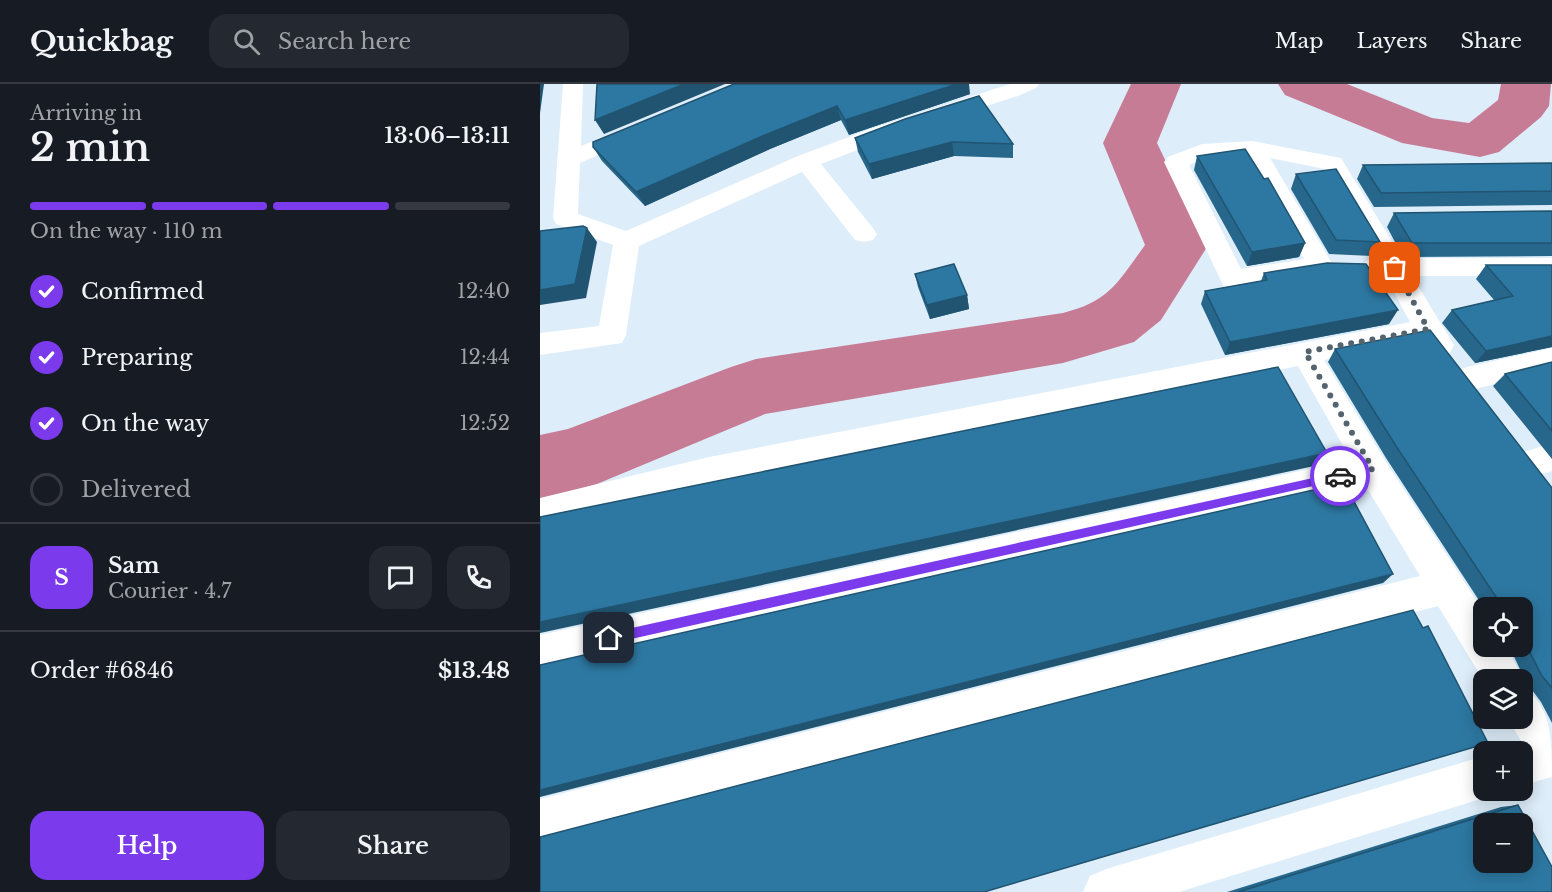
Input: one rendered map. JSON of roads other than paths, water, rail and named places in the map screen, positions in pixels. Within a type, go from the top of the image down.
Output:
[{"type":"street","points":[[565,218],[573,84]]},
{"type":"street","points":[[540,222],[565,218],[627,241],[806,160],[999,90],[1029,84]]},
{"type":"street","points":[[567,160],[650,124]]},
{"type":"street","points":[[1252,148],[1338,266]]},
{"type":"street","points":[[1552,267],[1395,268],[1338,266],[1233,280],[1176,162],[1202,151],[1252,148],[1333,163],[1378,217],[1395,268],[1428,329],[1474,388],[1552,359]]},
{"type":"street","points":[[806,160],[864,234]]},
{"type":"street","points":[[540,344],[612,335],[627,241]]},
{"type":"street","points":[[540,513],[709,471],[1428,329]]},
{"type":"street","points":[[1305,352],[1373,469],[1498,669]]},
{"type":"street","points":[[1534,455],[1552,488]]},
{"type":"street","points":[[540,654],[1373,469]]},
{"type":"street","points":[[540,820],[1445,587]]},
{"type":"street","points":[[1533,725],[1552,755],[1533,761]]},
{"type":"street","points":[[1106,892],[1473,780]]},
{"type":"waterway","points":[[540,468],[570,461],[756,387],[849,374],[1063,338],[1110,325],[1138,303],[1176,247],[1130,143],[1156,84]]},
{"type":"waterway","points":[[1303,84],[1421,132],[1480,141],[1523,106],[1526,84]]}]
